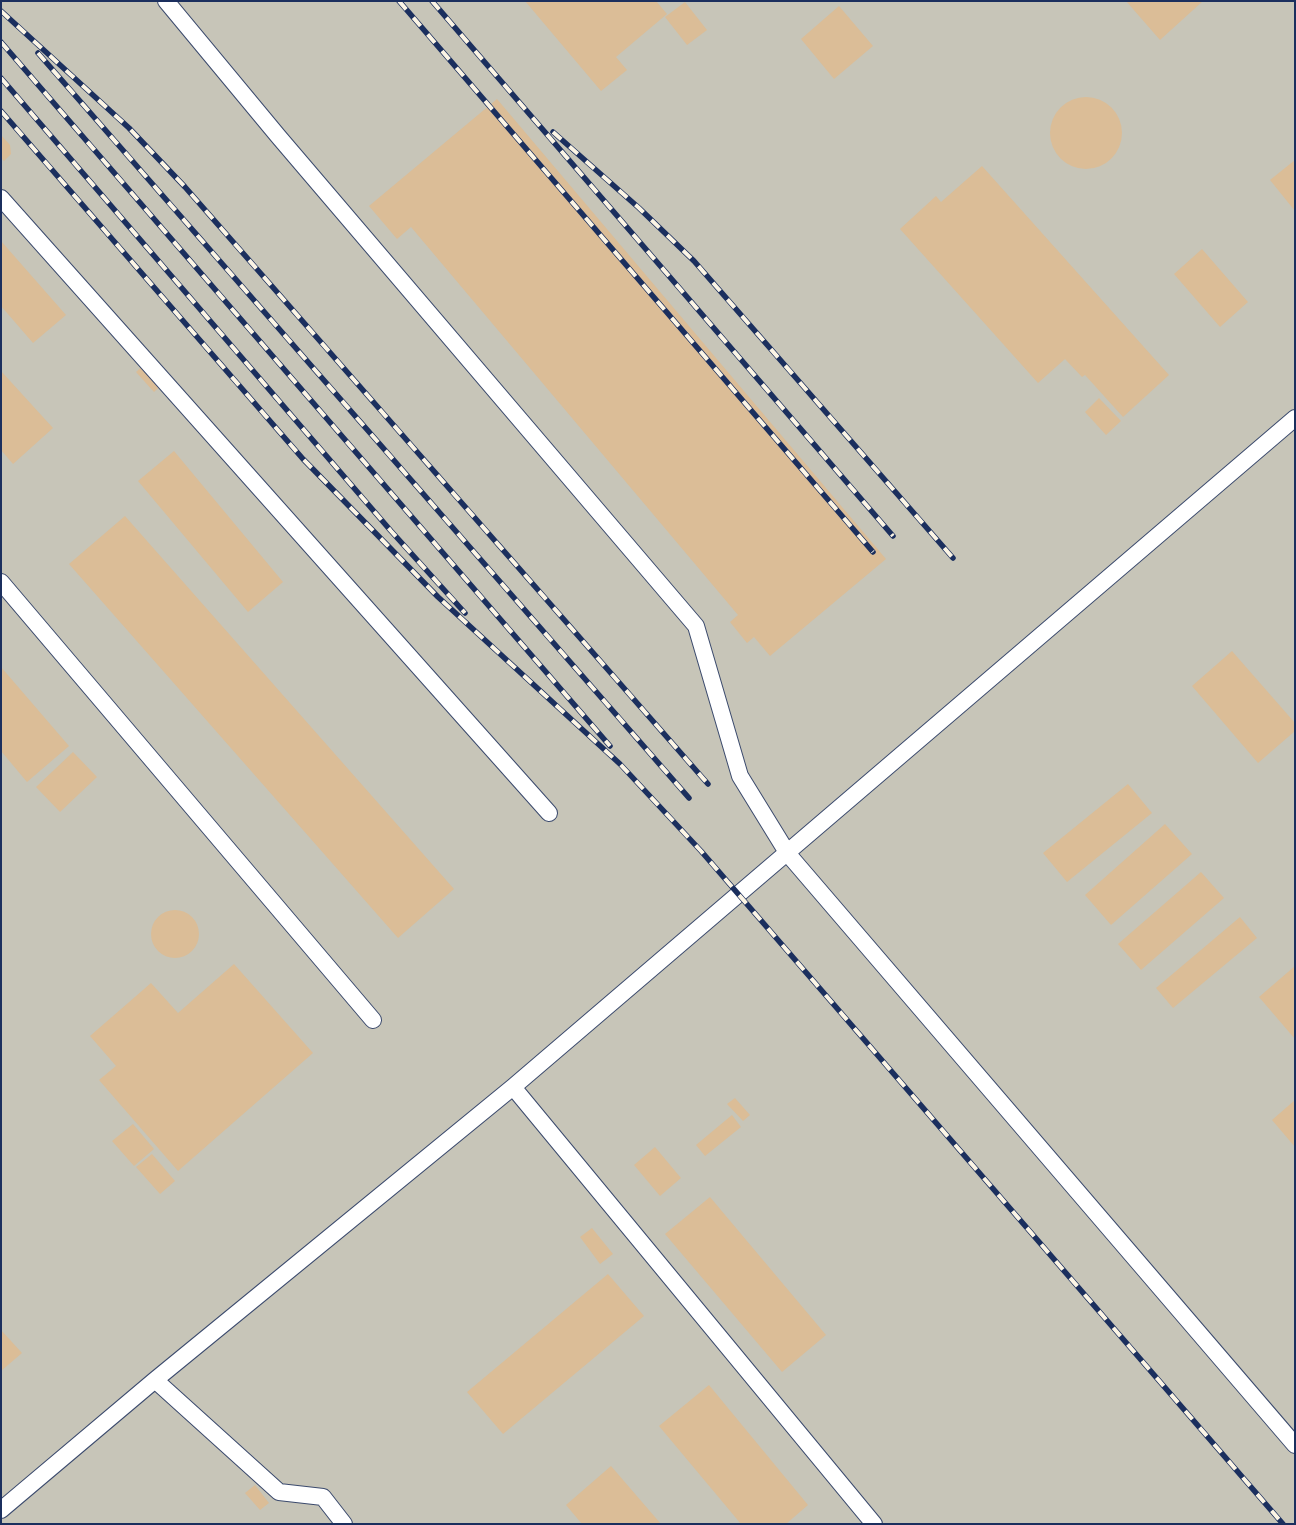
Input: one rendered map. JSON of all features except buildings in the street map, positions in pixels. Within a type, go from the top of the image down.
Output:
[{"type":"lane","points":[[166,1],[278,136],[696,626],[740,776],[788,854],[1295,1445]]},
{"type":"lane","points":[[1,198],[549,813]]},
{"type":"lane","points":[[1,1510],[155,1380],[512,1087],[738,893],[788,854],[1295,418]]},
{"type":"lane","points":[[1,582],[373,1020]]},
{"type":"lane","points":[[512,1087],[874,1524]]},
{"type":"lane","points":[[155,1380],[279,1492],[323,1497],[344,1524]]},
{"type":"shaded area","points":[[1,1],[1295,1],[1295,1524],[1,1524]]},
{"type":"railway","points":[[399,1],[873,552]]},
{"type":"railway","points":[[432,1],[893,536]]},
{"type":"railway","points":[[1,11],[129,128],[185,187],[708,784]]},
{"type":"railway","points":[[1,42],[610,746]]},
{"type":"railway","points":[[38,53],[689,798]]},
{"type":"railway","points":[[1,78],[391,531],[465,613]]},
{"type":"railway","points":[[1,111],[303,459],[438,597],[620,764],[701,851],[1283,1524]]},
{"type":"railway","points":[[553,132],[639,208],[694,261],[953,558]]}]
